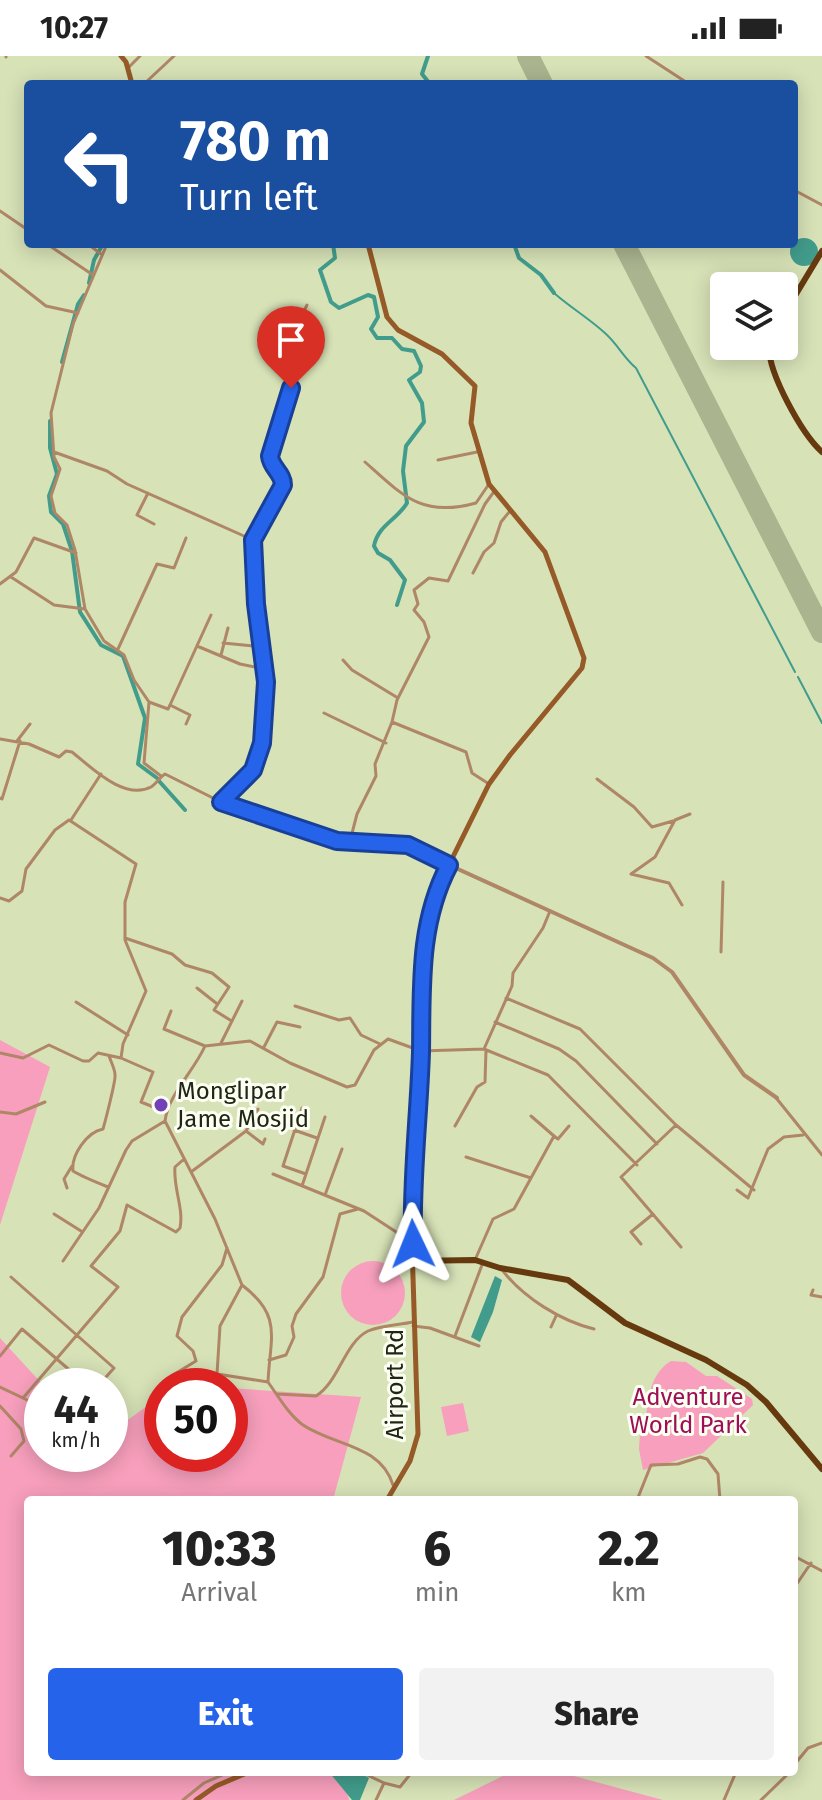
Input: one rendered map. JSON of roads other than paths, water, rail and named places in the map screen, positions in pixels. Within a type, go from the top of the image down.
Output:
[{"type":"highway","points":[[798,290],[822,252]]},
{"type":"highway","points":[[772,360],[774,371],[806,437],[822,452]]},
{"type":"highway","points":[[412,1261],[475,1260],[500,1268],[561,1277],[625,1323],[732,1375],[766,1402],[822,1469]]},
{"type":"main road","points":[[121,56],[131,80]]},
{"type":"main road","points":[[369,248],[383,305],[392,323],[442,354],[475,386],[471,423],[489,484],[510,511]]},
{"type":"main road","name":"Airport Rd","points":[[390,1496],[410,1461],[418,1434],[412,1196],[421,1051],[422,965],[427,921],[432,901],[489,784],[584,663],[583,651],[550,560],[510,511]]},
{"type":"main road","points":[[196,1800],[216,1786],[240,1776]]},
{"type":"street","points":[[128,68],[140,56]]},
{"type":"street","points":[[148,80],[174,56]]},
{"type":"street","points":[[646,56],[683,80]]},
{"type":"street","points":[[798,192],[822,205]]},
{"type":"street","points":[[0,211],[24,227]]},
{"type":"street","points":[[54,248],[93,275]]},
{"type":"street","points":[[93,248],[101,254]]},
{"type":"street","points":[[105,248],[78,313],[51,413],[54,452],[60,469],[51,496],[52,506],[67,525],[83,608],[109,647],[118,649],[127,660],[134,680],[149,702],[168,709],[211,615]]},
{"type":"street","points":[[0,270],[46,306],[78,313]]},
{"type":"street","points":[[221,802],[253,770],[262,743],[264,669],[256,604],[253,540],[283,485],[282,476],[270,463],[270,456],[298,374],[303,351],[299,321],[307,305]]},
{"type":"street","points":[[438,460],[479,451]]},
{"type":"street","points":[[54,452],[107,471],[253,540]]},
{"type":"street","points":[[365,462],[411,501],[434,510],[476,503],[489,484]]},
{"type":"street","points":[[148,492],[137,515],[154,524]]},
{"type":"street","points":[[350,841],[357,814],[376,776],[375,764],[386,743],[398,698],[429,637],[424,622],[414,610],[418,604],[414,590],[429,578],[448,581],[493,493]]},
{"type":"street","points":[[473,573],[484,552],[494,543],[501,522],[510,511]]},
{"type":"street","points":[[0,584],[11,577],[34,538],[74,552]]},
{"type":"street","points":[[118,649],[157,564],[174,568],[186,538]]},
{"type":"street","points":[[11,577],[54,605],[83,608]]},
{"type":"street","points":[[221,656],[228,628]]},
{"type":"street","points":[[223,643],[263,647]]},
{"type":"street","points":[[197,646],[264,669]]},
{"type":"street","points":[[343,660],[352,670],[398,698]]},
{"type":"street","points":[[149,702],[144,763],[161,776]]},
{"type":"street","points":[[170,705],[190,715],[186,724]]},
{"type":"street","points":[[324,713],[386,743]]},
{"type":"street","points":[[392,722],[466,752],[472,773],[489,784]]},
{"type":"street","points":[[0,798],[9,780],[18,741],[30,724]]},
{"type":"street","points":[[0,739],[18,741],[59,757],[66,751],[72,752],[117,785],[137,790],[153,786],[165,774],[221,802],[337,841],[408,845],[653,958],[672,972],[744,1075],[777,1098],[803,1135],[822,1155]]},
{"type":"street","points":[[0,898],[9,901],[22,891],[26,869],[55,830],[71,820],[101,774]]},
{"type":"street","points":[[0,777],[9,780]]},
{"type":"street","points":[[597,779],[634,807],[652,827],[690,814]]},
{"type":"street","points":[[71,820],[136,864],[125,902],[125,938],[131,959],[146,987],[121,1058]]},
{"type":"street","points":[[675,820],[655,857],[631,874],[669,883],[682,905]]},
{"type":"street","points":[[721,952],[723,882]]},
{"type":"street","points":[[455,1126],[477,1087],[485,1082],[485,1049],[513,973],[543,928],[550,911]]},
{"type":"street","points":[[125,938],[172,954],[185,965],[212,973],[229,987],[216,1003],[216,1012],[230,1020]]},
{"type":"street","points":[[197,988],[216,1003]]},
{"type":"street","points":[[506,998],[580,1029],[676,1125],[754,1190]]},
{"type":"street","points":[[220,1044],[242,1001]]},
{"type":"street","points":[[76,1002],[128,1035]]},
{"type":"street","points":[[295,1006],[339,1020],[350,1018],[361,1035],[380,1044]]},
{"type":"street","points":[[171,1011],[164,1029],[205,1046],[250,1041],[290,1063],[347,1087],[355,1085],[361,1078],[368,1058],[388,1039],[421,1051],[485,1049],[548,1075],[637,1165]]},
{"type":"street","points":[[263,1047],[277,1022],[300,1027]]},
{"type":"street","points":[[495,1022],[559,1049],[576,1061],[657,1144]]},
{"type":"street","points":[[0,1053],[23,1058],[49,1045],[83,1061],[89,1061],[98,1053],[121,1058],[153,1072],[141,1102],[166,1112]]},
{"type":"street","points":[[205,1046],[166,1112],[165,1121],[242,1285],[260,1298],[271,1316],[268,1382],[302,1424],[355,1445],[373,1458],[390,1475],[394,1489]]},
{"type":"street","points":[[67,1188],[64,1179],[87,1138],[105,1125],[116,1079],[109,1056]]},
{"type":"street","points":[[0,1112],[16,1114],[45,1102]]},
{"type":"street","points":[[302,1108],[283,1166],[306,1174]]},
{"type":"street","points":[[191,1172],[246,1131],[258,1109]]},
{"type":"street","points":[[531,1116],[558,1139],[569,1126]]},
{"type":"street","points":[[302,1186],[325,1117]]},
{"type":"street","points":[[63,1261],[110,1188],[114,1172],[132,1141],[165,1121]]},
{"type":"street","points":[[676,1125],[621,1177],[681,1247]]},
{"type":"street","points":[[294,1130],[318,1139]]},
{"type":"street","points":[[246,1131],[263,1144],[265,1139]]},
{"type":"street","points":[[737,1190],[748,1198],[754,1190],[768,1149],[784,1137],[803,1135]]},
{"type":"street","points":[[475,1260],[493,1219],[514,1209],[554,1136]]},
{"type":"street","points":[[325,1195],[342,1149]]},
{"type":"street","points":[[466,1157],[531,1178]]},
{"type":"street","points":[[0,1387],[23,1398],[118,1287],[91,1266],[120,1231],[127,1205],[176,1232],[180,1228],[181,1210],[173,1182],[175,1167],[184,1158]]},
{"type":"street","points":[[72,1165],[73,1171],[79,1175],[91,1177],[110,1188]]},
{"type":"street","points":[[273,1174],[358,1209],[413,1244]]},
{"type":"street","points":[[269,1360],[286,1355],[294,1337],[292,1326],[296,1314],[323,1277],[340,1214],[358,1209]]},
{"type":"street","points":[[54,1214],[83,1232]]},
{"type":"street","points":[[641,1244],[631,1232],[653,1214]]},
{"type":"street","points":[[184,1368],[196,1361],[193,1351],[177,1336],[182,1317],[222,1265],[227,1248]]},
{"type":"street","points":[[455,1336],[483,1262]]},
{"type":"street","points":[[500,1268],[556,1316],[594,1329]]},
{"type":"street","points":[[11,1277],[114,1368]]},
{"type":"street","points":[[217,1368],[220,1326],[242,1285]]},
{"type":"street","points":[[813,1290],[811,1295],[822,1297]]},
{"type":"street","points":[[551,1327],[556,1316]]},
{"type":"street","points":[[277,1394],[316,1396],[335,1375],[361,1336],[372,1329],[413,1324],[479,1346]]},
{"type":"street","points":[[0,1356],[22,1329],[67,1368]]},
{"type":"street","points":[[248,1379],[268,1382]]},
{"type":"street","points":[[0,1406],[21,1429],[24,1441],[11,1456]]},
{"type":"street","points":[[0,1416],[4,1413],[11,1416]]},
{"type":"street","points":[[639,1496],[651,1465],[678,1464],[700,1457],[707,1459],[718,1474],[720,1496]]},
{"type":"street","points":[[798,1558],[822,1571]]},
{"type":"street","points":[[798,1582],[811,1563]]},
{"type":"street","points":[[798,1760],[808,1748],[822,1743]]},
{"type":"street","points":[[183,1800],[204,1783],[220,1776]]},
{"type":"street","points":[[369,1776],[400,1787],[409,1776]]},
{"type":"street","points":[[724,1800],[734,1776]]},
{"type":"street","points":[[761,1800],[786,1776]]},
{"type":"street","points":[[376,1800],[384,1783]]},
{"type":"water","points":[[798,239],[810,239],[817,246],[817,258],[810,265],[798,265],[791,258],[791,248],[798,248]]},
{"type":"water","points":[[495,1276],[502,1280],[480,1342],[471,1337]]},
{"type":"water","points":[[332,1776],[369,1778],[360,1800],[352,1800]]},
{"type":"waterway","points":[[427,80],[422,74],[428,56]]},
{"type":"waterway","points":[[89,283],[94,260],[101,248]]},
{"type":"waterway","points":[[334,248],[335,258],[320,270],[331,302],[339,308],[368,295],[374,297],[378,317],[371,329],[377,338],[392,338],[402,349],[414,351],[421,366],[420,372],[409,380],[422,403],[424,422],[406,446],[403,471],[407,503],[379,533],[374,546],[405,580],[397,605]]},
{"type":"waterway","points":[[515,248],[519,258],[541,275],[554,293]]},
{"type":"waterway","points":[[554,293],[594,323],[636,368],[795,672]]},
{"type":"waterway","points":[[62,362],[78,304],[84,295]]},
{"type":"waterway","points":[[50,421],[50,448],[57,474],[49,496],[51,512],[63,524],[72,551],[80,612],[101,645],[123,656],[145,718],[138,764],[157,778]]},
{"type":"waterway","points":[[798,677],[822,723]]},
{"type":"waterway","points":[[159,781],[185,810]]},
{"type":"place","name":"Monglipar Jame Mosjid","points":[[161,1105]]},
{"type":"park label","name":"Adventure World Park","points":[[688,1411]]}]
